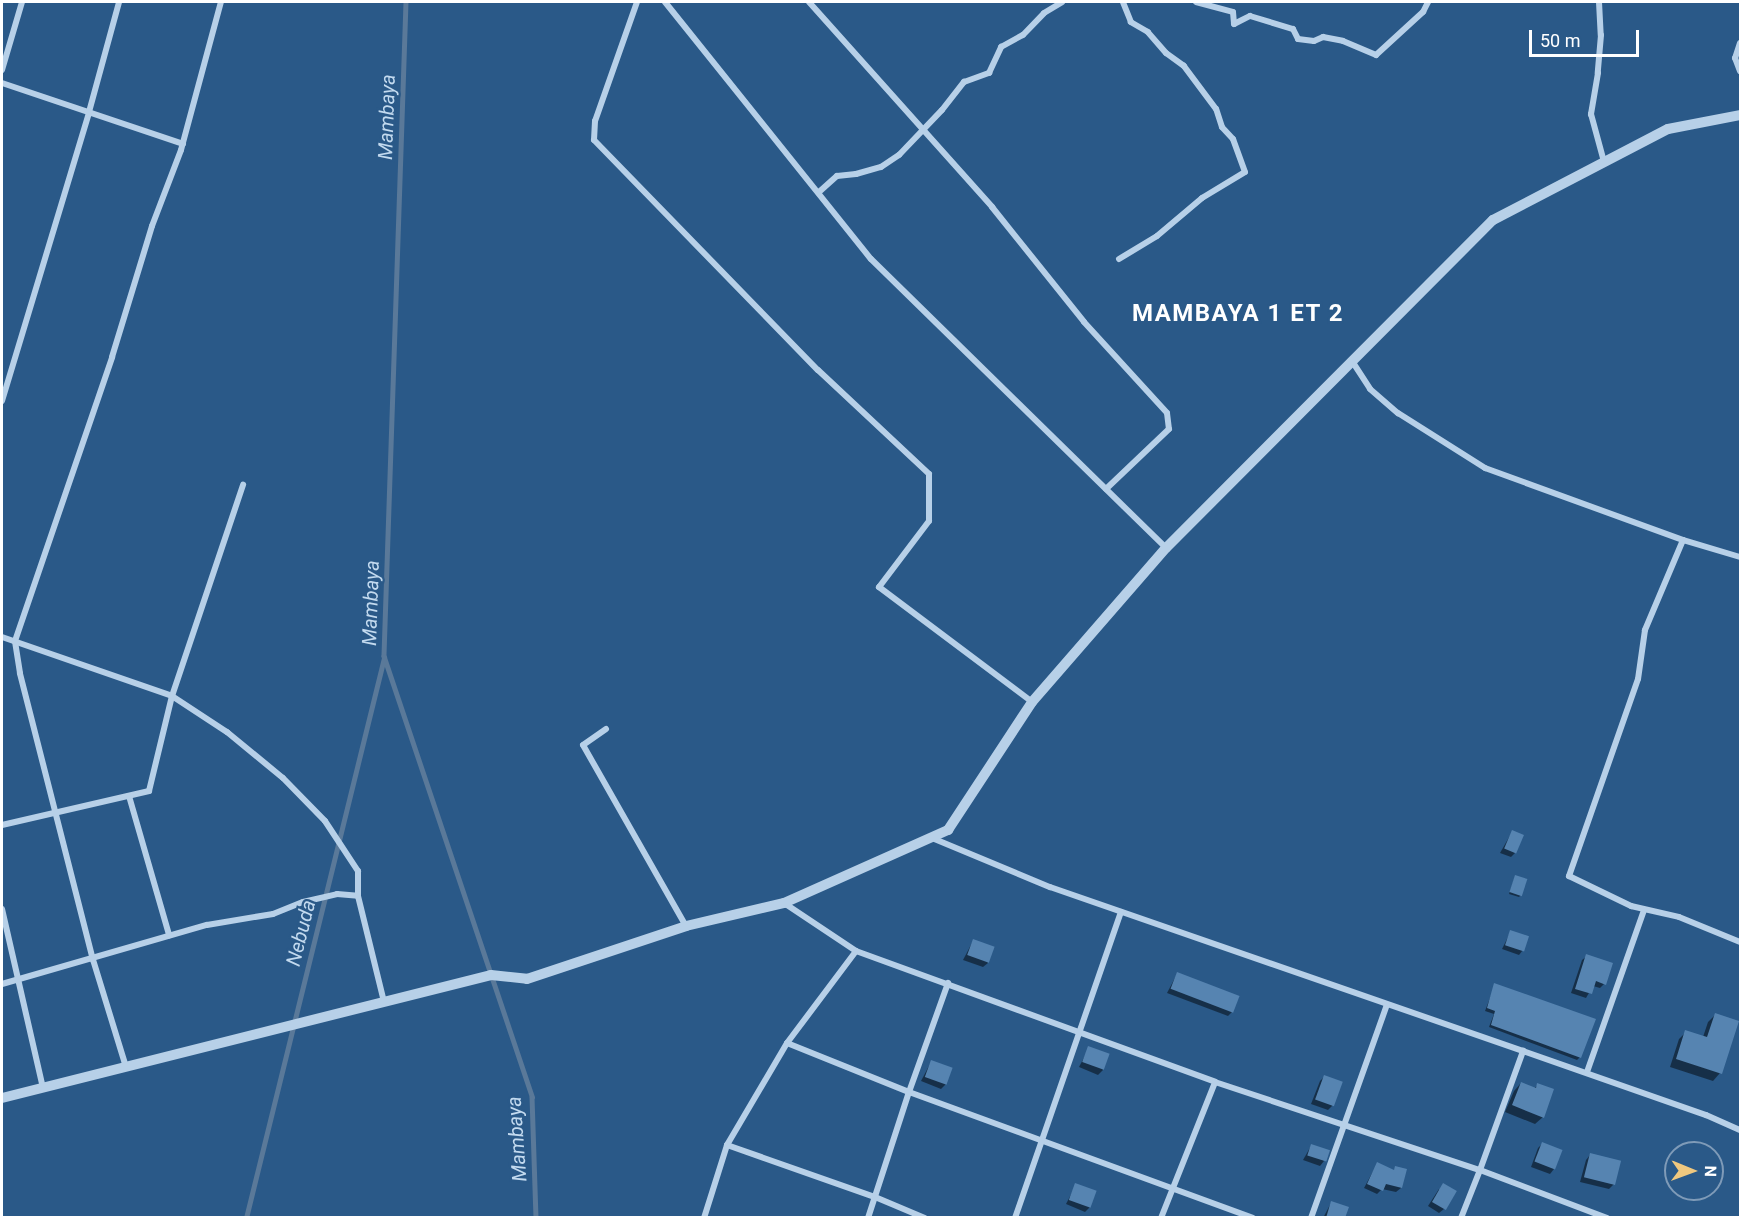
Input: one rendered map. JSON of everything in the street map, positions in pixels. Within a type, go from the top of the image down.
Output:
[{"type":"street","points":[[2,70],[22,2]]},
{"type":"street","points":[[2,400],[89,112],[118,2]]},
{"type":"street","points":[[126,1067],[93,960],[20,673],[15,641],[112,357],[152,226],[183,144],[221,2]]},
{"type":"street","points":[[637,2],[595,121],[594,140],[818,370],[929,474],[929,521],[879,587],[1032,702]]},
{"type":"street","points":[[665,2],[871,259],[1166,548]]},
{"type":"street","points":[[809,2],[992,207],[1084,322],[1167,413],[1169,429],[1106,489]]},
{"type":"street","points":[[819,192],[837,176],[856,174],[881,167],[899,155],[923,131],[964,82],[989,73],[1001,48],[1023,35],[1044,12],[1062,2]]},
{"type":"street","points":[[1119,259],[1157,236],[1202,198],[1245,172],[1233,139],[1222,127],[1216,109],[1184,66],[1166,52],[1148,32],[1131,22],[1123,2]]},
{"type":"street","points":[[1196,2],[1233,12],[1234,24],[1250,16],[1293,30],[1298,39],[1314,41],[1323,37],[1343,40],[1362,51],[1376,55],[1423,12],[1428,2]]},
{"type":"street","points":[[1599,2],[1601,35],[1591,114],[1604,162]]},
{"type":"street","points":[[1740,43],[1735,58],[1740,71]]},
{"type":"street","points":[[2,83],[183,144]]},
{"type":"street","points":[[2,1098],[491,975],[527,979],[686,926],[784,903],[948,830],[1032,702],[1166,548],[1493,220],[1668,129],[1740,115]]},
{"type":"street","points":[[1352,361],[1370,389],[1398,413],[1485,468],[1683,540],[1740,557]]},
{"type":"street","points":[[2,825],[149,791],[172,696],[243,485]]},
{"type":"street","points":[[1683,540],[1645,630],[1638,679],[1569,876],[1644,910],[1680,917],[1740,942]]},
{"type":"street","points":[[2,637],[172,696],[227,732],[283,778],[325,820],[358,871],[358,896],[384,1002]]},
{"type":"street","points":[[606,729],[583,745],[686,926]]},
{"type":"street","points":[[129,796],[169,935]]},
{"type":"street","points":[[931,837],[1050,887],[1587,1072],[1740,1130]]},
{"type":"street","points":[[2,984],[93,960],[207,925],[273,914],[303,902],[337,894],[358,896]]},
{"type":"street","points":[[784,903],[856,951],[1215,1082],[1480,1170],[1607,1218]]},
{"type":"street","points":[[2,909],[43,1088]]},
{"type":"street","points":[[1587,1072],[1644,910]]},
{"type":"street","points":[[1015,1218],[1121,912]]},
{"type":"street","points":[[704,1218],[727,1145],[787,1043],[856,951]]},
{"type":"street","points":[[868,1218],[948,983]]},
{"type":"street","points":[[1311,1218],[1387,1005]]},
{"type":"street","points":[[787,1043],[909,1092],[1253,1218]]},
{"type":"street","points":[[1461,1218],[1523,1051]]},
{"type":"street","points":[[1161,1218],[1171,1187],[1215,1082]]},
{"type":"street","points":[[727,1145],[875,1197],[925,1218]]},
{"type":"building","points":[[1512,830],[1524,835],[1516,853],[1504,848]]},
{"type":"building","points":[[1515,875],[1527,879],[1522,896],[1509,892]]},
{"type":"building","points":[[1510,930],[1529,936],[1524,951],[1505,945]]},
{"type":"building","points":[[973,939],[995,947],[989,963],[967,955]]},
{"type":"building","points":[[1586,954],[1613,963],[1606,985],[1596,981],[1592,994],[1575,989]]},
{"type":"building","points":[[1177,972],[1240,996],[1233,1013],[1171,989]]},
{"type":"building","points":[[1494,983],[1596,1019],[1581,1058],[1491,1025],[1495,1011],[1487,1008]]},
{"type":"building","points":[[1715,1013],[1739,1021],[1722,1074],[1676,1059],[1685,1030],[1707,1037]]},
{"type":"building","points":[[1088,1046],[1110,1054],[1104,1070],[1082,1062]]},
{"type":"building","points":[[931,1060],[953,1068],[946,1085],[925,1077]]},
{"type":"building","points":[[1324,1075],[1343,1082],[1334,1106],[1315,1099]]},
{"type":"building","points":[[1521,1082],[1536,1088],[1537,1083],[1554,1089],[1544,1118],[1512,1105]]},
{"type":"building","points":[[1542,1142],[1563,1150],[1555,1169],[1534,1162]]},
{"type":"building","points":[[1311,1144],[1330,1150],[1326,1162],[1307,1155]]},
{"type":"building","points":[[1590,1153],[1621,1161],[1615,1185],[1584,1177]]},
{"type":"building","points":[[1377,1162],[1394,1170],[1395,1166],[1407,1169],[1402,1188],[1386,1184],[1383,1191],[1367,1184]]},
{"type":"building","points":[[1075,1183],[1097,1191],[1090,1208],[1069,1200]]},
{"type":"building","points":[[1443,1183],[1457,1191],[1446,1210],[1432,1202]]},
{"type":"building","points":[[1331,1201],[1349,1207],[1345,1218],[1326,1218]]},
{"type":"waterway","name":"Mambaya","points":[[406,2],[384,656],[532,1097],[536,1218]]},
{"type":"waterway","name":"Nebuda","points":[[246,1218],[384,658]]},
{"type":"district","name":"MAMBAYA 1 ET 2","points":[[1238,314]]}]
